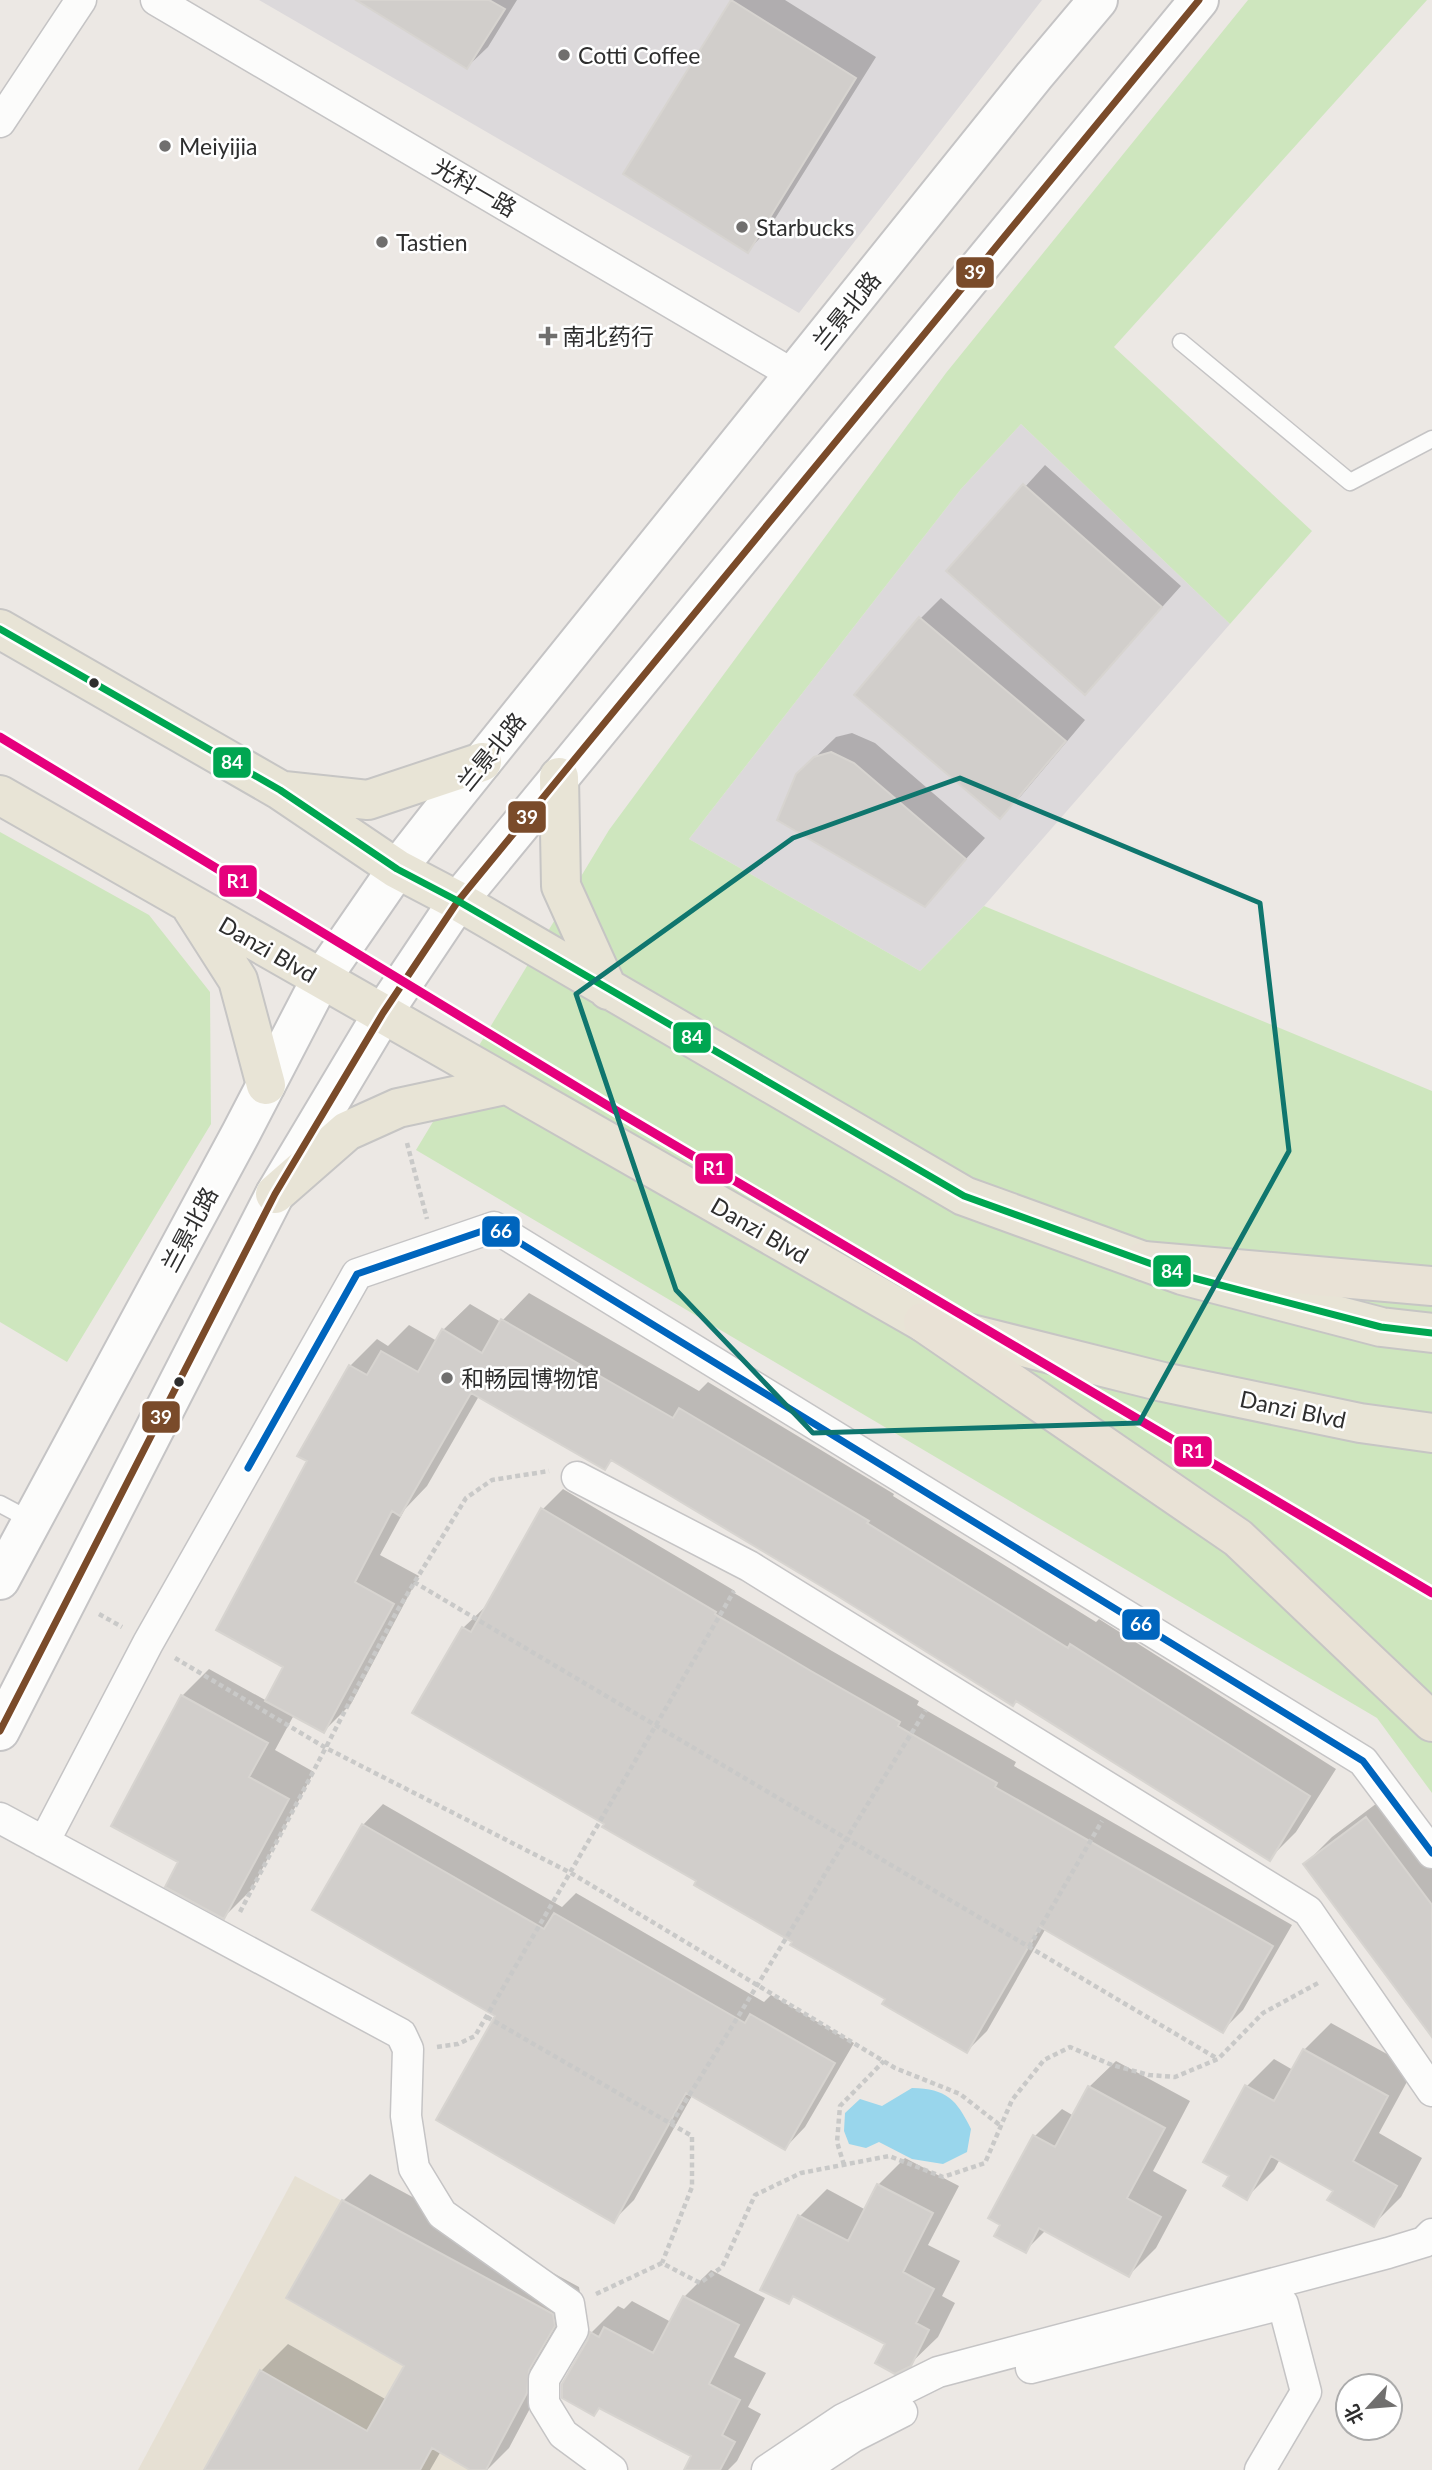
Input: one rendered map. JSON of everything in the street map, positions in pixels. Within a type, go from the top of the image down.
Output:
[{"type":"highway","points":[[1144,1261],[1432,1286]]},
{"type":"highway","points":[[923,1322],[1238,1538],[1432,1722]]},
{"type":"main road","name":"兰景北路","points":[[0,1580],[16,1513],[199,1210],[321,979],[397,869],[1098,0]]},
{"type":"main road","points":[[0,1731],[275,1194],[383,1013],[458,901],[1199,0]]},
{"type":"main road","points":[[0,629],[280,790],[397,869],[458,901],[964,1196],[1182,1275],[1381,1327],[1432,1332]]},
{"type":"main road","points":[[280,790],[368,800],[482,762]]},
{"type":"main road","points":[[559,777],[561,886],[608,990]]},
{"type":"main road","name":"Danzi Blvd","points":[[0,795],[923,1322],[1163,1382],[1360,1423],[1432,1433]]},
{"type":"main road","points":[[189,904],[238,980],[266,1085]]},
{"type":"main road","points":[[275,1194],[347,1131],[398,1108],[505,1085]]},
{"type":"main road","points":[[199,1210],[252,1238]]},
{"type":"street","points":[[0,122],[80,0]]},
{"type":"street","name":"光科一路","points":[[156,0],[794,375]]},
{"type":"street","points":[[44,1842],[148,1643],[357,1274],[494,1227],[1363,1761],[1432,1853]]},
{"type":"street","points":[[577,1478],[749,1566],[1308,1912],[1432,2091]]},
{"type":"street","points":[[0,1818],[401,2034],[408,2049],[406,2116],[414,2168],[442,2214],[569,2304],[573,2330],[544,2379],[544,2403],[563,2434],[612,2470]]},
{"type":"street","points":[[767,2470],[843,2419],[938,2372],[1388,2253],[1424,2242],[1432,2234]]},
{"type":"street","points":[[803,2470],[853,2437],[946,2390],[1283,2304],[1306,2392],[1260,2470]]},
{"type":"lane","points":[[1181,342],[1350,482],[1432,439]]},
{"type":"path","points":[[398,1108],[435,1247]]},
{"type":"path","points":[[225,1940],[414,1582],[466,1497],[492,1480],[550,1471],[577,1478]]},
{"type":"path","points":[[408,2049],[458,2044],[475,2036],[749,1566]]},
{"type":"path","points":[[414,1582],[1218,2059]]},
{"type":"path","points":[[69,1596],[326,1748],[571,1873],[895,2068],[960,2094],[1001,2126]]},
{"type":"path","points":[[671,2124],[759,1986],[845,1838],[941,1685]]},
{"type":"path","points":[[1029,1947],[1118,1794]]},
{"type":"path","points":[[662,2263],[700,2283],[722,2267],[755,2195],[801,2173],[889,2156],[943,2177],[985,2163],[1012,2100],[1044,2060],[1070,2047],[1112,2065],[1149,2076],[1175,2077],[1218,2059],[1263,2013],[1347,1967]]},
{"type":"path","points":[[487,2017],[692,2136],[692,2187],[662,2263],[570,2306]]},
{"type":"path","points":[[844,2165],[837,2142],[840,2106],[884,2061]]},
{"type":"highlighted area","points":[[960,778],[1260,903],[1289,1151],[1139,1423],[813,1433],[676,1290],[576,994],[793,838]]},
{"type":"shaded area","points":[[259,0],[1042,0],[799,313]]},
{"type":"shaded area","points":[[1021,424],[1230,624],[984,906],[920,971],[689,839],[961,489]]},
{"type":"shaded area","points":[[295,2176],[565,2319],[486,2470],[138,2470]]},
{"type":"green space","points":[[1248,0],[1427,0],[1114,347],[1312,531],[1230,624],[1021,424],[961,489],[689,839],[920,971],[984,906],[1432,1091],[1432,1793],[1377,1718],[416,1150],[609,830],[946,373]]},
{"type":"green space","points":[[0,832],[149,915],[210,992],[211,1124],[67,1362],[0,1322]]},
{"type":"water","points":[[912,2088],[934,2091],[955,2103],[971,2129],[967,2152],[943,2164],[912,2159],[879,2142],[866,2148],[849,2144],[844,2131],[845,2113],[860,2099],[882,2106]]},
{"type":"building","points":[[356,0],[489,0],[505,9],[467,69]]},
{"type":"building","points":[[731,0],[856,78],[748,253],[623,174]]},
{"type":"building","points":[[1023,484],[1162,607],[1085,695],[946,571]]},
{"type":"building","points":[[919,617],[1066,741],[1000,819],[854,695]]},
{"type":"building","points":[[831,752],[854,763],[966,859],[925,907],[777,820],[796,774],[814,757]]},
{"type":"building","points":[[501,1319],[673,1418],[679,1408],[869,1521],[867,1523],[1068,1648],[1070,1644],[1310,1796],[1270,1861],[1016,1701],[1013,1706],[836,1595],[611,1460],[605,1470],[471,1393],[400,1516],[392,1511],[355,1582],[394,1604],[324,1733],[265,1701],[283,1667],[216,1630],[307,1461],[297,1456],[349,1365],[367,1375],[381,1351],[418,1372],[442,1329],[482,1353]]},
{"type":"building","points":[[541,1508],[900,1722],[898,1726],[997,1783],[995,1787],[1273,1946],[1223,2033],[1040,1927],[967,2053],[882,2004],[885,1999],[790,1945],[792,1942],[694,1885],[696,1881],[602,1827],[604,1824],[412,1713],[462,1627],[471,1632]]},
{"type":"building","points":[[181,1695],[268,1743],[249,1777],[289,1799],[224,1919],[165,1887],[178,1862],[111,1826]]},
{"type":"building","points":[[1366,1817],[1432,1905],[1432,2037],[1303,1864]]},
{"type":"building","points":[[362,1824],[544,1929],[554,1913],[745,2023],[750,2014],[835,2063],[785,2150],[686,2093],[614,2223],[436,2120],[495,2016],[312,1910]]},
{"type":"building","points":[[1303,2049],[1388,2096],[1353,2161],[1397,2186],[1374,2227],[1327,2200],[1333,2191],[1271,2156],[1247,2200],[1223,2186],[1229,2176],[1203,2162],[1245,2085],[1274,2101]]},
{"type":"building","points":[[1088,2086],[1165,2128],[1127,2198],[1161,2217],[1129,2277],[1039,2228],[1026,2253],[994,2236],[1000,2225],[988,2218],[1033,2135],[1055,2147]]},
{"type":"building","points":[[877,2184],[933,2213],[903,2272],[934,2289],[916,2323],[929,2330],[911,2366],[895,2374],[875,2363],[885,2344],[793,2296],[789,2304],[760,2290],[798,2215],[848,2241]]},
{"type":"building","points":[[342,2200],[553,2314],[555,2326],[529,2370],[527,2393],[486,2470],[470,2470],[432,2448],[420,2470],[204,2470],[260,2370],[367,2431],[404,2366],[286,2298]]},
{"type":"building","points":[[683,2296],[739,2325],[709,2384],[740,2400],[722,2435],[735,2442],[720,2470],[684,2470],[691,2456],[599,2408],[594,2416],[562,2398],[562,2384],[590,2332],[599,2337],[604,2327],[653,2353]]},
{"type":"transit line","name":"39","points":[[0,1731],[275,1194],[383,1013],[458,901],[1199,0]]},
{"type":"transit line","name":"84","points":[[0,629],[280,790],[397,869],[458,901],[964,1196],[1182,1275],[1381,1327],[1432,1333]]},
{"type":"transit line","name":"R1","points":[[0,737],[605,1104],[1432,1593]]},
{"type":"transit line","name":"66","points":[[248,1468],[357,1274],[494,1227],[1363,1761],[1432,1853]]},
{"type":"place","name":"Cotti Coffee","points":[[564,55]]},
{"type":"place","name":"Meiyijia","points":[[165,146]]},
{"type":"place","name":"Starbucks","points":[[742,227]]},
{"type":"place","name":"Tastien","points":[[382,242]]},
{"type":"place","name":"南北药行","points":[[548,336]]},
{"type":"place","name":"和畅园博物馆","points":[[447,1378]]}]
